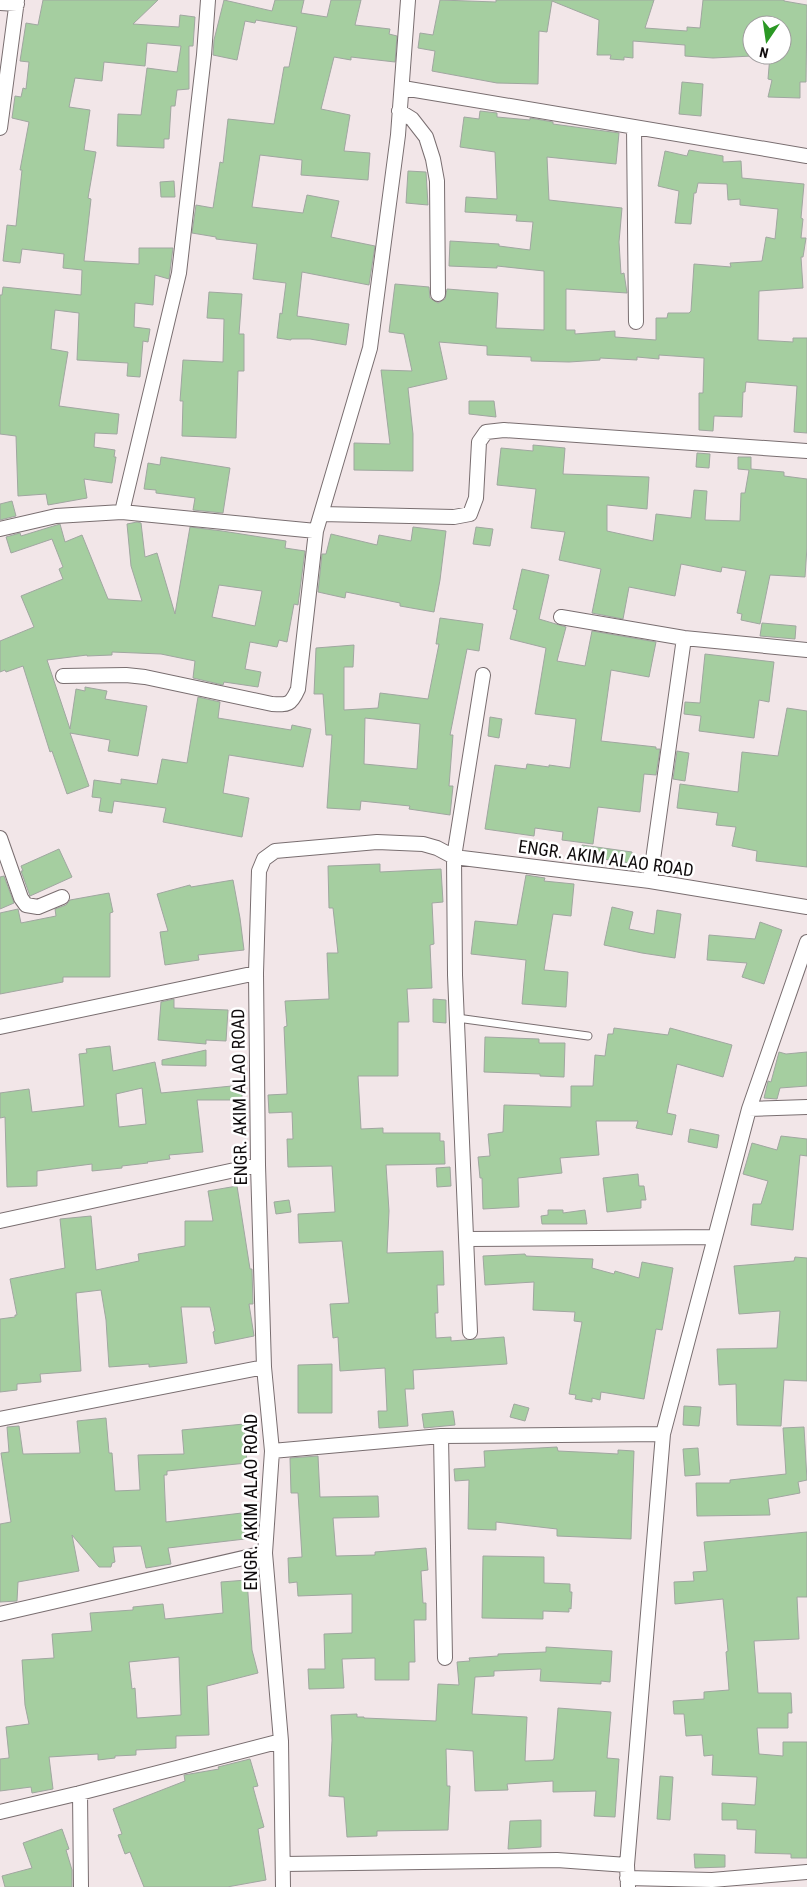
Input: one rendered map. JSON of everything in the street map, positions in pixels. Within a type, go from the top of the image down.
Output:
[{"type":"street","points":[[122,512],[179,273],[204,55],[208,0]]},
{"type":"street","points":[[63,676],[126,674],[272,704],[286,704],[293,700],[298,689],[316,531],[370,348],[400,110],[408,0]]},
{"type":"street","points":[[0,3],[17,2],[0,128]]},
{"type":"street","points":[[402,88],[807,156]]},
{"type":"street","points":[[400,110],[412,119],[426,136],[433,159],[437,181],[438,294]]},
{"type":"street","points":[[634,127],[636,322]]},
{"type":"street","points":[[321,514],[454,517],[470,514],[476,498],[479,442],[486,432],[504,430],[807,450]]},
{"type":"street","points":[[0,529],[56,516],[122,512],[316,531]]},
{"type":"street","points":[[561,617],[684,638],[807,650]]},
{"type":"street","points":[[650,881],[684,638]]},
{"type":"street","points":[[470,1332],[457,1018],[454,857],[483,675]]},
{"type":"street","points":[[0,838],[21,898],[26,905],[38,907],[62,897]]},
{"type":"street","name":"ENGR. AKIM ALAO ROAD","points":[[283,1887],[281,1741],[266,1553],[272,1451],[264,1367],[258,1165],[256,973],[259,872],[264,860],[275,851],[377,842],[423,844],[437,848],[454,857],[650,881],[807,907]]},
{"type":"street","points":[[627,1877],[662,1434],[749,1109],[807,942]]},
{"type":"street","points":[[0,1027],[256,973]]},
{"type":"street","points":[[749,1109],[807,1107]]},
{"type":"street","points":[[0,1221],[258,1165]]},
{"type":"street","points":[[467,1239],[715,1237]]},
{"type":"street","points":[[0,1419],[264,1367]]},
{"type":"street","points":[[272,1451],[441,1436],[662,1434]]},
{"type":"street","points":[[441,1436],[445,1658]]},
{"type":"street","points":[[0,1614],[266,1553]]},
{"type":"street","points":[[0,1812],[281,1741]]},
{"type":"street","points":[[80,1793],[81,1887]]},
{"type":"street","points":[[284,1864],[557,1860],[627,1877],[712,1880],[807,1872]]},
{"type":"lane","points":[[457,1018],[588,1036]]},
{"type":"building","points":[[43,0],[158,0],[133,24],[179,27],[180,15],[195,17],[193,46],[189,46],[189,89],[177,90],[175,106],[171,106],[169,139],[164,139],[164,148],[117,146],[118,114],[141,115],[147,68],[177,72],[181,46],[147,43],[145,66],[104,62],[102,81],[75,78],[69,107],[90,110],[84,150],[96,152],[88,198],[91,199],[84,261],[139,264],[139,248],[173,248],[169,279],[155,275],[153,305],[135,303],[134,327],[150,329],[148,342],[143,341],[140,377],[127,376],[128,363],[77,360],[79,313],[55,310],[51,349],[68,352],[59,406],[119,414],[117,434],[95,433],[94,447],[115,450],[114,457],[116,457],[112,483],[84,479],[87,498],[48,505],[46,494],[18,496],[16,436],[0,434],[0,295],[2,295],[3,287],[81,295],[82,270],[63,268],[64,254],[22,249],[20,263],[3,261],[7,225],[16,226],[22,170],[20,170],[29,122],[12,118],[15,96],[21,97],[23,88],[26,89],[29,62],[20,61],[26,23],[38,25]]},
{"type":"building","points":[[224,0],[272,11],[275,0],[304,0],[301,13],[327,17],[331,0],[361,0],[355,25],[390,29],[389,34],[397,36],[395,62],[351,57],[351,60],[334,57],[321,109],[350,115],[344,151],[370,153],[368,180],[301,175],[302,160],[260,155],[252,207],[303,213],[307,195],[339,201],[331,237],[375,246],[369,285],[302,272],[297,316],[349,324],[346,345],[310,339],[291,340],[277,338],[286,283],[253,279],[257,244],[216,239],[216,237],[192,233],[196,205],[213,208],[220,162],[223,163],[228,119],[274,124],[284,67],[289,67],[297,27],[256,20],[255,23],[245,21],[237,60],[213,55],[214,40]]},
{"type":"building","points":[[440,0],[496,2],[496,0],[654,0],[645,28],[687,31],[687,27],[700,28],[703,0],[784,0],[807,5],[806,82],[800,82],[800,98],[768,97],[772,80],[768,79],[769,65],[792,65],[792,15],[742,15],[742,57],[713,58],[685,56],[685,45],[633,41],[633,58],[624,57],[624,60],[610,59],[611,55],[597,55],[599,20],[552,1],[547,32],[539,31],[538,84],[497,83],[432,71],[435,51],[418,48],[420,33],[433,35]]},
{"type":"building","points":[[682,82],[703,84],[701,116],[679,114]]},
{"type":"building","points":[[480,111],[497,113],[497,117],[530,120],[530,118],[553,122],[553,124],[619,133],[616,164],[547,157],[549,200],[622,208],[619,242],[621,274],[624,273],[627,293],[566,289],[566,330],[575,330],[575,334],[615,331],[615,337],[656,340],[656,318],[667,318],[668,313],[689,313],[691,311],[694,264],[731,267],[730,263],[762,261],[766,237],[775,239],[778,209],[740,205],[740,199],[728,200],[727,184],[698,183],[696,193],[694,193],[691,224],[675,223],[679,191],[658,186],[665,151],[687,156],[689,150],[723,156],[723,162],[741,161],[742,178],[804,184],[801,218],[803,219],[801,238],[806,238],[803,257],[801,257],[803,288],[759,291],[758,340],[793,342],[793,338],[807,338],[807,433],[794,432],[797,386],[746,382],[745,392],[743,392],[742,417],[714,416],[713,431],[699,430],[699,393],[703,393],[704,358],[659,355],[659,359],[637,357],[637,360],[600,358],[600,360],[569,362],[531,361],[531,357],[487,355],[487,346],[439,342],[447,379],[408,388],[413,434],[413,471],[354,470],[354,443],[390,444],[381,370],[412,371],[404,334],[389,332],[395,284],[429,287],[430,298],[438,303],[445,299],[447,289],[498,293],[496,328],[544,330],[544,271],[497,266],[497,268],[449,266],[450,241],[499,244],[499,246],[530,250],[533,222],[516,221],[517,215],[465,212],[466,197],[497,199],[495,152],[460,147],[464,117],[479,119]]},
{"type":"building","points":[[408,171],[426,172],[428,205],[406,203]]},
{"type":"building","points":[[174,181],[175,197],[161,197],[160,182]]},
{"type":"building","points":[[209,292],[242,294],[239,334],[244,334],[244,371],[238,371],[236,438],[182,436],[183,401],[180,401],[183,360],[223,362],[224,319],[207,318]]},
{"type":"building","points":[[469,401],[494,401],[496,417],[469,414]]},
{"type":"building","points":[[533,445],[565,448],[563,474],[649,477],[647,509],[607,505],[607,531],[653,541],[656,514],[691,518],[694,490],[707,491],[705,520],[740,521],[741,493],[745,493],[749,470],[738,469],[738,457],[751,457],[751,469],[784,472],[784,476],[807,479],[805,577],[770,575],[760,624],[741,620],[742,614],[737,613],[746,571],[722,567],[721,572],[681,564],[675,596],[629,587],[623,619],[592,613],[601,569],[559,560],[565,532],[531,528],[536,489],[497,485],[501,448],[533,451]]},
{"type":"building","points":[[697,453],[710,454],[709,468],[696,467]]},
{"type":"building","points":[[161,457],[230,468],[223,513],[193,510],[195,498],[156,493],[156,490],[144,489],[148,463],[160,465]]},
{"type":"building","points":[[12,501],[16,516],[0,520],[0,504]]},
{"type":"building","points":[[141,523],[145,557],[157,553],[175,614],[190,527],[286,541],[285,548],[305,551],[298,605],[294,604],[287,642],[279,640],[277,647],[250,642],[245,669],[261,672],[258,687],[224,682],[223,685],[193,678],[195,661],[161,654],[112,652],[112,655],[87,655],[47,660],[70,729],[76,689],[85,691],[85,687],[107,691],[105,699],[147,706],[138,756],[108,751],[110,740],[70,733],[89,786],[67,794],[52,751],[50,752],[23,666],[6,672],[5,670],[0,672],[0,641],[34,627],[21,596],[63,579],[59,569],[63,567],[52,539],[11,553],[6,537],[20,533],[21,536],[60,524],[65,542],[82,535],[108,599],[142,601],[131,566],[127,524]],"holes":[[[219,585],[262,591],[255,626],[212,617]]]},
{"type":"building","points":[[413,527],[446,531],[434,612],[400,606],[400,603],[346,592],[345,598],[318,592],[322,554],[326,554],[331,534],[377,545],[379,535],[411,541]]},
{"type":"building","points":[[476,527],[493,529],[490,546],[473,544]]},
{"type":"building","points":[[522,569],[549,575],[539,619],[566,627],[557,661],[585,666],[592,631],[656,642],[649,677],[611,670],[601,741],[660,749],[656,775],[644,774],[640,812],[598,807],[593,844],[562,840],[563,832],[535,828],[534,836],[485,829],[495,765],[526,769],[527,764],[570,768],[576,719],[535,714],[546,648],[510,639],[517,610],[513,609]]},
{"type":"building","points":[[440,618],[483,624],[479,651],[467,649],[450,735],[453,735],[449,786],[453,786],[450,815],[409,809],[410,806],[361,801],[360,810],[327,808],[332,735],[326,735],[323,694],[314,694],[316,648],[354,645],[353,667],[344,667],[344,710],[378,708],[380,693],[428,699],[439,644],[436,644]],"holes":[[[365,718],[420,724],[417,769],[364,764]]]},
{"type":"building","points":[[762,623],[796,626],[795,639],[760,636]]},
{"type":"building","points":[[705,654],[774,662],[769,702],[759,700],[754,738],[699,731],[701,716],[684,714],[685,702],[700,703]]},
{"type":"building","points":[[198,697],[220,702],[218,718],[291,730],[292,725],[311,729],[303,767],[229,755],[223,793],[249,798],[242,837],[163,822],[166,808],[114,801],[112,813],[99,811],[101,798],[92,797],[94,780],[121,784],[121,779],[157,784],[162,759],[187,763]]},
{"type":"building","points":[[787,708],[807,711],[807,867],[756,861],[757,851],[732,846],[736,827],[716,825],[718,813],[677,808],[680,784],[738,792],[742,752],[778,756]]},
{"type":"building","points":[[490,717],[502,719],[499,738],[488,736]]},
{"type":"building","points":[[677,751],[689,753],[685,781],[673,779]]},
{"type":"building","points":[[582,845],[632,852],[631,863],[581,856]]},
{"type":"building","points":[[59,849],[72,877],[30,896],[21,866]]},
{"type":"building","points":[[380,864],[380,872],[441,869],[443,902],[432,903],[434,944],[430,945],[432,988],[407,989],[409,1022],[398,1022],[398,1076],[358,1076],[361,1129],[383,1128],[383,1133],[440,1133],[440,1141],[444,1141],[445,1164],[386,1165],[389,1211],[387,1253],[443,1251],[444,1285],[437,1285],[438,1313],[435,1313],[436,1338],[451,1337],[451,1341],[504,1337],[507,1364],[413,1370],[414,1389],[405,1389],[408,1426],[379,1428],[378,1411],[387,1411],[385,1368],[340,1371],[338,1337],[333,1338],[330,1304],[349,1303],[342,1241],[299,1243],[298,1214],[335,1212],[332,1166],[288,1167],[287,1139],[293,1139],[292,1112],[269,1113],[268,1095],[287,1094],[284,1027],[287,1026],[285,1001],[329,999],[327,953],[338,953],[333,908],[329,908],[328,866]]},
{"type":"building","points":[[526,875],[545,878],[544,881],[574,884],[571,916],[553,914],[544,970],[568,972],[566,1007],[522,1004],[526,960],[471,954],[475,921],[517,925]]},
{"type":"building","points":[[4,876],[14,903],[0,909],[0,877]]},
{"type":"building","points":[[233,880],[244,950],[198,955],[199,960],[165,965],[160,932],[168,931],[157,894],[190,885],[191,887]]},
{"type":"building","points":[[109,893],[113,912],[110,913],[110,977],[63,977],[63,982],[0,994],[0,913],[18,909],[21,923],[56,916],[55,909],[66,905],[70,900]]},
{"type":"building","points":[[612,907],[633,912],[629,929],[654,934],[657,910],[681,914],[675,958],[604,945]]},
{"type":"building","points":[[760,922],[782,930],[764,984],[742,977],[747,963],[707,960],[709,935],[755,939]]},
{"type":"building","points":[[174,999],[174,1008],[228,1010],[226,1041],[206,1040],[206,1044],[158,1040],[161,1002]]},
{"type":"building","points":[[433,999],[446,1000],[446,1023],[433,1022]]},
{"type":"building","points":[[614,1028],[668,1035],[670,1028],[732,1045],[723,1077],[677,1064],[667,1113],[676,1115],[672,1135],[636,1128],[638,1121],[596,1121],[599,1155],[560,1158],[562,1173],[518,1178],[519,1207],[483,1209],[482,1178],[480,1178],[478,1157],[490,1156],[488,1134],[503,1132],[504,1105],[571,1107],[571,1086],[593,1086],[595,1055],[605,1056],[608,1034],[613,1034]]},
{"type":"building","points":[[485,1037],[539,1039],[539,1043],[565,1043],[564,1077],[484,1072]]},
{"type":"building","points":[[110,1046],[113,1071],[155,1062],[161,1093],[242,1085],[242,1100],[197,1100],[203,1152],[169,1155],[170,1159],[122,1166],[122,1168],[92,1171],[92,1164],[37,1171],[37,1186],[7,1187],[5,1117],[0,1118],[0,1093],[29,1089],[32,1112],[84,1106],[79,1054],[87,1053],[86,1049]],"holes":[[[142,1088],[146,1124],[119,1127],[116,1094]]]},
{"type":"building","points":[[206,1050],[206,1066],[162,1065],[162,1060]]},
{"type":"building","points":[[779,1052],[786,1054],[807,1052],[807,1086],[780,1088],[777,1099],[764,1098],[768,1081],[771,1082]]},
{"type":"building","points":[[690,1129],[719,1135],[717,1148],[688,1142]]},
{"type":"building","points":[[781,1136],[807,1139],[807,1156],[800,1155],[793,1230],[751,1225],[753,1204],[761,1204],[768,1181],[743,1174],[752,1143],[777,1150]]},
{"type":"building","points":[[450,1167],[451,1186],[437,1187],[436,1168]]},
{"type":"building","points":[[638,1174],[639,1186],[644,1186],[646,1200],[641,1200],[641,1208],[607,1212],[603,1178]]},
{"type":"building","points":[[237,1186],[250,1269],[252,1269],[253,1304],[249,1304],[254,1336],[215,1344],[213,1332],[215,1331],[210,1307],[181,1307],[187,1363],[149,1367],[149,1364],[109,1367],[106,1320],[101,1290],[76,1293],[81,1371],[40,1374],[41,1382],[17,1384],[17,1390],[0,1392],[0,1319],[17,1315],[10,1279],[65,1268],[60,1219],[91,1216],[96,1270],[139,1261],[138,1254],[185,1246],[185,1221],[213,1221],[208,1191]]},
{"type":"building","points":[[289,1200],[291,1212],[276,1214],[274,1202]]},
{"type":"building","points":[[548,1210],[563,1210],[563,1213],[585,1210],[587,1224],[542,1224],[541,1216],[548,1215]]},
{"type":"building","points":[[525,1254],[526,1256],[593,1259],[592,1268],[614,1274],[615,1271],[639,1278],[642,1262],[673,1268],[662,1330],[656,1329],[644,1399],[601,1392],[600,1400],[592,1398],[592,1402],[575,1399],[576,1395],[569,1394],[582,1322],[574,1321],[575,1312],[533,1310],[534,1282],[485,1285],[483,1256]]},
{"type":"building","points":[[795,1257],[807,1258],[807,1381],[784,1380],[781,1426],[737,1425],[736,1384],[719,1385],[717,1349],[777,1348],[780,1311],[739,1314],[734,1266],[794,1261]]},
{"type":"building","points":[[332,1364],[332,1413],[298,1413],[298,1365]]},
{"type":"building","points":[[514,1404],[529,1408],[525,1421],[510,1417]]},
{"type":"building","points":[[684,1406],[701,1407],[699,1426],[683,1425]]},
{"type":"building","points":[[453,1411],[455,1425],[424,1428],[422,1414]]},
{"type":"building","points":[[106,1418],[109,1453],[112,1453],[115,1491],[140,1490],[138,1455],[184,1454],[182,1430],[244,1424],[247,1463],[167,1471],[167,1475],[164,1475],[166,1522],[242,1513],[245,1539],[168,1548],[171,1564],[146,1568],[141,1546],[113,1547],[115,1562],[112,1563],[111,1567],[99,1567],[72,1535],[79,1571],[18,1582],[17,1601],[0,1602],[0,1524],[11,1522],[1,1453],[9,1452],[7,1427],[19,1426],[23,1454],[80,1453],[77,1421]]},
{"type":"building","points":[[804,1427],[807,1480],[798,1482],[800,1493],[768,1499],[770,1515],[697,1516],[696,1483],[730,1483],[730,1480],[786,1474],[783,1428]]},
{"type":"building","points":[[557,1447],[558,1451],[618,1454],[618,1450],[634,1451],[631,1539],[557,1536],[557,1529],[496,1522],[496,1530],[468,1529],[469,1480],[455,1481],[454,1469],[485,1467],[484,1451]]},
{"type":"building","points":[[698,1448],[700,1475],[685,1476],[683,1449]]},
{"type":"building","points":[[318,1456],[320,1497],[378,1496],[379,1517],[333,1518],[336,1556],[375,1555],[375,1552],[426,1548],[428,1570],[421,1571],[423,1603],[426,1603],[426,1620],[414,1620],[415,1662],[409,1662],[409,1680],[375,1680],[375,1658],[342,1659],[344,1688],[309,1689],[308,1669],[325,1669],[324,1634],[352,1633],[352,1594],[298,1596],[297,1582],[289,1583],[288,1558],[302,1557],[298,1493],[291,1493],[290,1458]]},
{"type":"building","points":[[807,1532],[807,1597],[797,1597],[799,1639],[754,1641],[758,1693],[791,1693],[792,1713],[788,1713],[788,1728],[757,1728],[759,1754],[783,1756],[783,1742],[807,1742],[807,1858],[791,1858],[791,1854],[755,1853],[756,1830],[737,1829],[737,1820],[722,1820],[722,1803],[755,1805],[757,1777],[712,1775],[713,1755],[704,1756],[702,1735],[686,1736],[684,1714],[674,1714],[673,1701],[704,1699],[704,1692],[729,1690],[726,1652],[728,1651],[723,1599],[675,1604],[674,1582],[694,1581],[693,1572],[707,1571],[704,1542]]},
{"type":"building","points":[[483,1556],[544,1557],[544,1583],[570,1584],[570,1592],[572,1592],[571,1609],[569,1608],[569,1612],[543,1611],[543,1619],[482,1618]]},
{"type":"building","points":[[247,1580],[252,1650],[258,1673],[207,1686],[209,1735],[176,1736],[176,1748],[136,1750],[136,1755],[115,1756],[115,1758],[98,1760],[98,1754],[49,1757],[53,1789],[32,1793],[31,1787],[0,1791],[0,1759],[9,1758],[6,1727],[29,1724],[25,1705],[22,1660],[54,1658],[52,1634],[92,1631],[90,1613],[133,1610],[133,1607],[163,1604],[165,1619],[223,1613],[221,1582]],"holes":[[[179,1657],[181,1715],[137,1718],[135,1688],[132,1689],[129,1662]]]},
{"type":"building","points":[[546,1647],[612,1651],[610,1682],[601,1681],[601,1684],[540,1681],[541,1669],[494,1671],[494,1676],[475,1677],[472,1714],[527,1717],[525,1761],[553,1760],[558,1708],[611,1712],[607,1758],[619,1759],[615,1817],[594,1816],[596,1791],[553,1792],[553,1781],[507,1784],[508,1790],[475,1791],[473,1751],[446,1749],[447,1786],[450,1786],[448,1830],[377,1831],[377,1836],[347,1837],[344,1797],[329,1796],[332,1740],[331,1715],[357,1714],[357,1717],[364,1718],[436,1721],[438,1684],[459,1685],[457,1662],[470,1661],[469,1658],[498,1656],[498,1654],[546,1652]]},
{"type":"building","points":[[250,1759],[258,1786],[253,1787],[264,1827],[258,1829],[266,1880],[227,1887],[144,1887],[130,1852],[125,1854],[118,1835],[122,1834],[113,1809],[185,1781],[184,1775],[219,1769],[218,1767]]},
{"type":"building","points":[[660,1776],[673,1777],[670,1820],[657,1819]]},
{"type":"building","points":[[541,1820],[541,1847],[508,1849],[510,1821]]},
{"type":"building","points":[[62,1829],[69,1849],[66,1850],[72,1870],[72,1887],[5,1887],[2,1876],[32,1868],[23,1843]]},
{"type":"building","points":[[694,1854],[725,1855],[725,1867],[695,1868]]}]
